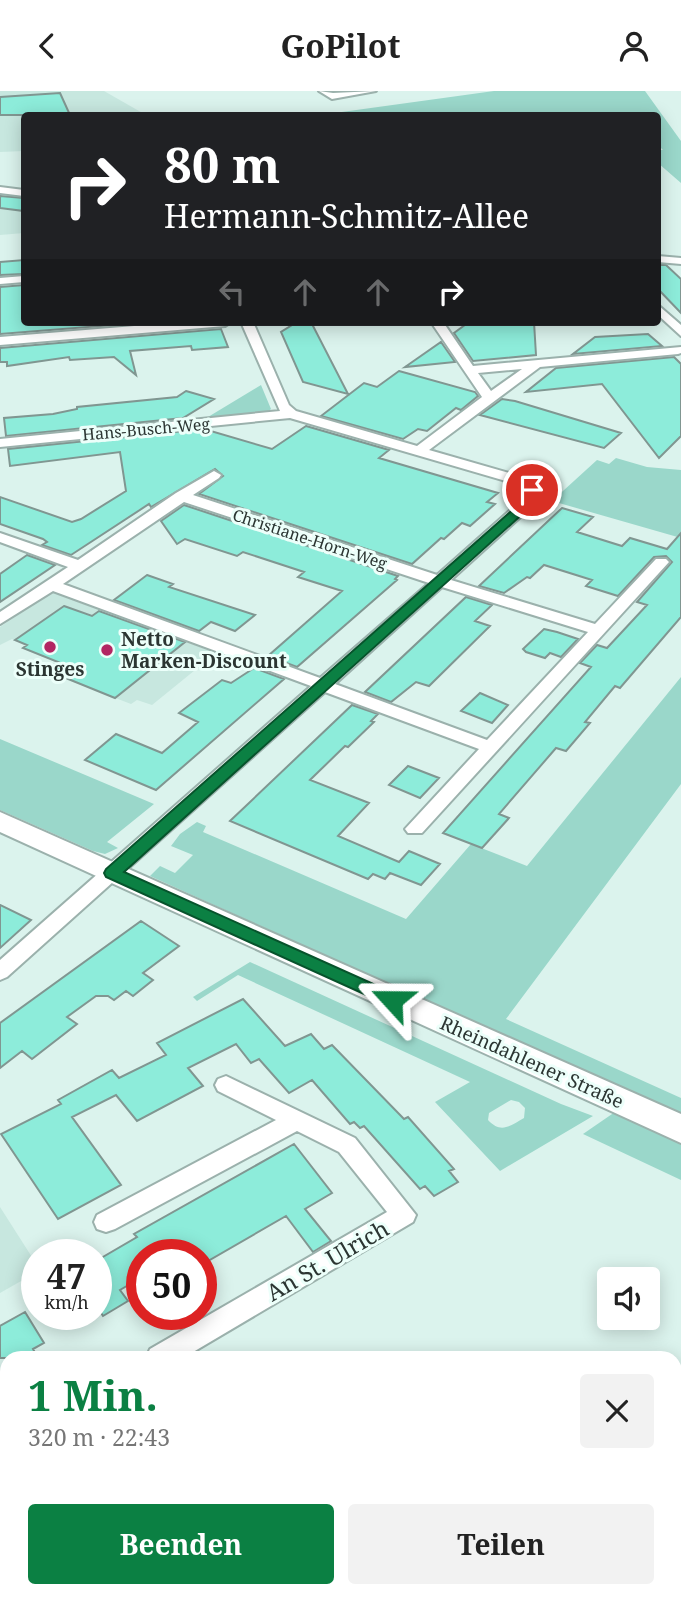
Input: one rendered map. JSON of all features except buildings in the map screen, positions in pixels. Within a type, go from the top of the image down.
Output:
[{"type":"main road","name":"Rheindahlener Straße","points":[[0,821],[681,1129]]},
{"type":"street","points":[[323,91],[332,96],[372,91]]},
{"type":"street","points":[[0,190],[21,193]]},
{"type":"street","points":[[661,259],[681,261]]},
{"type":"street","points":[[0,281],[21,279]]},
{"type":"street","points":[[661,311],[681,332]]},
{"type":"street","points":[[52,326],[54,337]]},
{"type":"street","points":[[0,341],[179,326]]},
{"type":"street","points":[[0,972],[532,499],[534,492],[518,480],[291,414],[283,407],[249,326]]},
{"type":"street","points":[[440,326],[489,398]]},
{"type":"street","points":[[468,370],[680,351]]},
{"type":"street","points":[[419,451],[536,364]]},
{"type":"street","name":"Hans-Busch-Weg","points":[[0,443],[291,414]]},
{"type":"street","points":[[0,619],[214,475]]},
{"type":"street","name":"Christiane-Horn-Weg","points":[[181,496],[598,630]]},
{"type":"street","points":[[0,537],[80,566]]},
{"type":"street","points":[[415,829],[660,562]]},
{"type":"street","points":[[52,585],[489,747]]},
{"type":"street","name":"An St. Ulrich","points":[[171,1351],[404,1215],[347,1145],[226,1084]]},
{"type":"street","points":[[106,1222],[295,1121]]},
{"type":"shaded area","points":[[0,91],[104,91],[141,112],[21,112],[21,151],[0,152]]},
{"type":"shaded area","points":[[12,196],[21,198],[21,233],[0,235],[0,204]]},
{"type":"shaded area","points":[[51,592],[216,653],[152,705],[137,700],[131,704],[45,671],[57,662],[22,648],[26,645],[12,639],[0,645],[0,627]]},
{"type":"shaded area","points":[[0,1207],[21,1240],[21,1281],[0,1293]]},
{"type":"green space","points":[[494,91],[645,91],[660,112],[342,112]]},
{"type":"green space","points":[[661,113],[681,141],[681,183],[661,166]]},
{"type":"green space","points":[[261,385],[271,409],[264,415],[214,420],[208,417]]},
{"type":"green space","points":[[616,458],[647,467],[681,470],[681,538],[552,501],[597,460],[609,464]]},
{"type":"green space","points":[[681,677],[681,784],[506,1019],[681,1098],[681,1116],[150,876],[160,866],[175,873],[193,855],[171,846],[180,834],[197,822],[206,826],[203,832],[406,919],[471,844],[527,866]]},
{"type":"green space","points":[[0,739],[154,804],[107,842],[118,848],[105,854],[93,851],[0,810]]},
{"type":"green space","points":[[250,962],[561,1104],[593,1116],[500,1171],[435,1102],[470,1082],[238,975],[197,1001],[193,997]],"holes":[[[511,1100],[519,1102],[525,1108],[524,1118],[519,1121],[501,1128],[488,1120],[489,1113]]]},
{"type":"green space","points":[[615,1112],[681,1142],[681,1180],[583,1134]]},
{"type":"place","name":"Stinges","points":[[50,647]]},
{"type":"place","name":"Netto Marken-Discount","points":[[107,650]]},
{"type":"route","points":[[392,1000],[112,873],[532,499],[532,490]]}]
